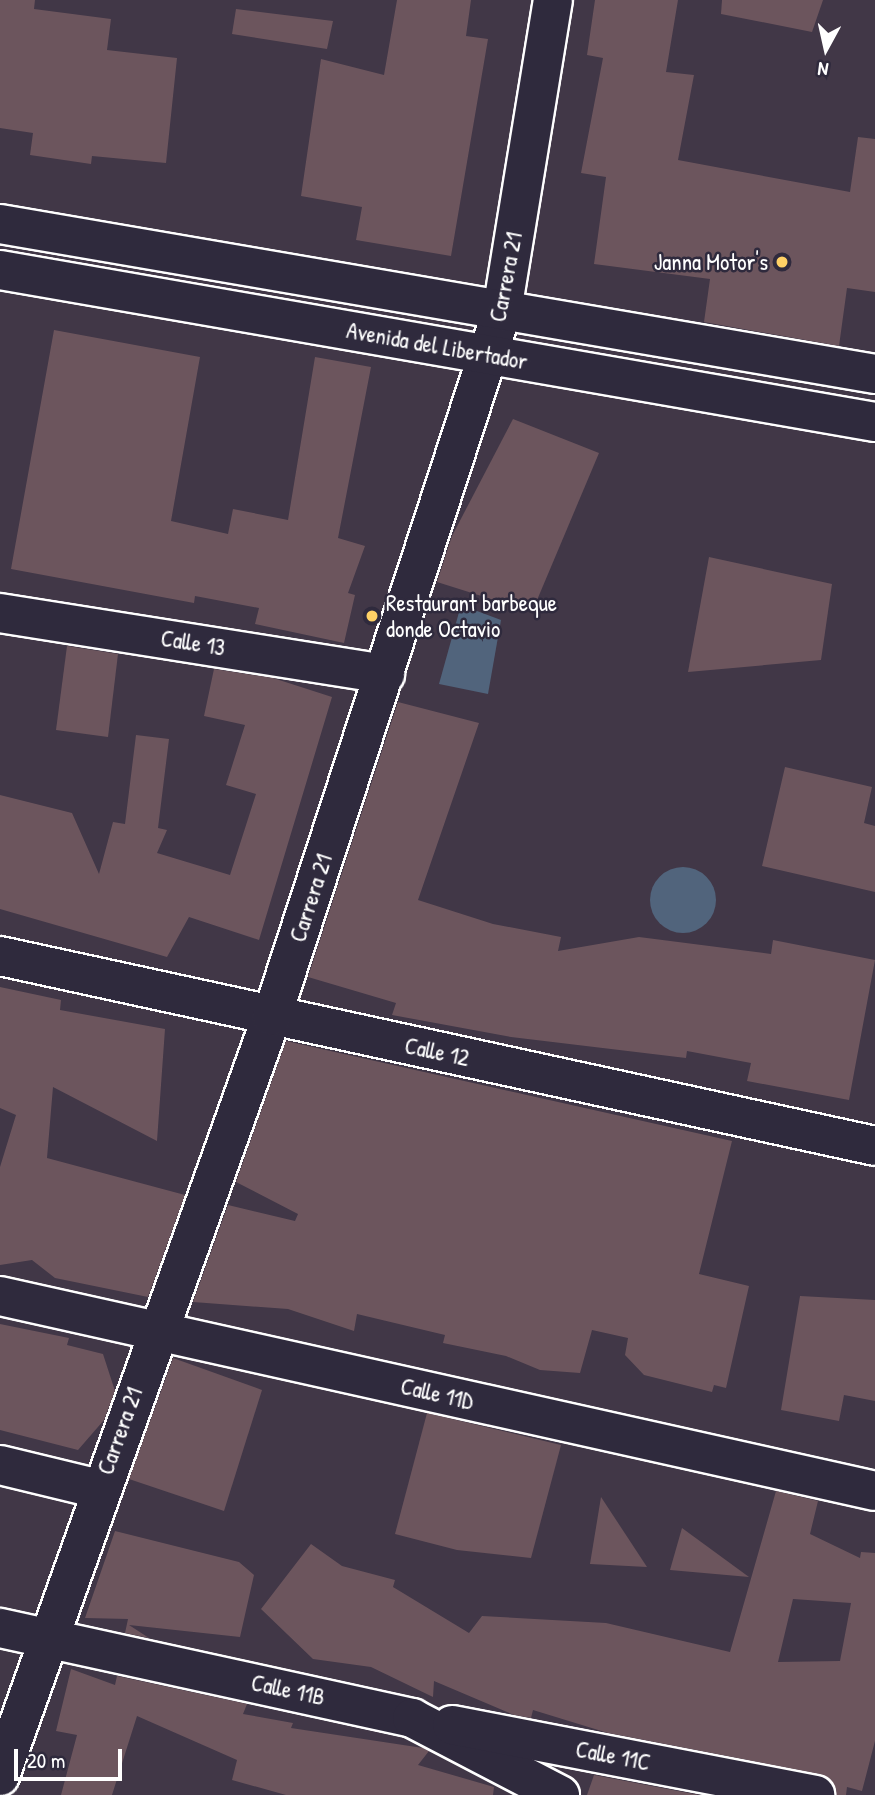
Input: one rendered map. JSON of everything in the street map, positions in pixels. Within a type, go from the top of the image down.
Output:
[{"type":"street","name":"Carrera 21","points":[[0,1776],[46,1637],[272,1016],[488,355],[502,310],[553,0]]},
{"type":"street","name":"Avenida del Libertador","points":[[0,224],[875,374]]},
{"type":"street","name":"Avenida del Libertador","points":[[0,270],[875,422]]},
{"type":"street","name":"Calle 13","points":[[0,613],[385,674]]},
{"type":"street","name":"Calle 12","points":[[0,956],[875,1146]]},
{"type":"street","name":"Calle 11D","points":[[0,1296],[875,1491]]},
{"type":"street","points":[[0,1465],[99,1489]]},
{"type":"street","name":"Calle 11B","points":[[0,1628],[412,1718],[560,1795]]},
{"type":"street","name":"Calle 11C","points":[[412,1718],[815,1795]]},
{"type":"water","points":[[461,605],[501,620],[488,694],[439,684]]},
{"type":"water","points":[[676,867],[690,867],[702,872],[711,881],[716,900],[714,913],[707,924],[690,933],[676,933],[664,928],[655,919],[650,907],[650,893],[655,881],[664,872]]},
{"type":"building","points":[[0,0],[35,0],[34,9],[111,19],[107,50],[177,58],[166,163],[92,156],[91,164],[30,155],[33,133],[0,128]]},
{"type":"building","points":[[397,0],[471,0],[466,36],[488,39],[451,256],[356,240],[362,207],[301,196],[321,59],[384,75]]},
{"type":"building","points":[[595,0],[678,0],[666,72],[694,75],[678,160],[850,192],[858,137],[875,139],[875,292],[847,288],[839,346],[704,322],[710,279],[594,264],[606,177],[581,173],[603,58],[587,55]]},
{"type":"building","points":[[722,0],[823,0],[812,32],[721,14]]},
{"type":"building","points":[[236,9],[333,21],[327,49],[232,34]]},
{"type":"building","points":[[54,330],[200,357],[171,521],[228,534],[233,509],[288,520],[315,357],[371,367],[338,538],[365,546],[348,593],[355,595],[344,643],[255,624],[259,608],[195,596],[194,603],[11,569]]},
{"type":"building","points":[[513,419],[599,453],[532,612],[437,582],[452,536]]},
{"type":"building","points":[[709,557],[832,584],[821,660],[688,672]]},
{"type":"building","points":[[67,646],[118,654],[108,737],[56,730]]},
{"type":"building","points":[[214,669],[273,678],[332,697],[259,940],[189,917],[167,957],[0,909],[0,795],[72,813],[99,874],[113,822],[125,824],[136,735],[169,739],[158,828],[167,830],[157,853],[230,875],[256,794],[226,785],[245,725],[204,716]]},
{"type":"building","points":[[398,702],[479,723],[418,900],[493,924],[561,937],[558,951],[639,937],[771,954],[773,940],[875,960],[849,1100],[747,1081],[751,1063],[687,1051],[686,1058],[511,1037],[392,1015],[396,1003],[308,977]]},
{"type":"building","points":[[785,767],[872,787],[864,823],[875,826],[875,892],[762,866]]},
{"type":"building","points":[[0,987],[61,1000],[60,1010],[165,1029],[157,1141],[53,1087],[47,1158],[185,1195],[148,1297],[55,1278],[32,1260],[0,1265],[0,1167],[16,1115],[0,1108]]},
{"type":"building","points":[[286,1041],[732,1141],[699,1274],[749,1286],[726,1388],[714,1385],[712,1392],[644,1375],[625,1355],[628,1338],[592,1330],[580,1373],[540,1370],[506,1356],[443,1343],[445,1335],[357,1314],[354,1331],[288,1309],[193,1302],[228,1205],[295,1221],[298,1214],[236,1182]]},
{"type":"building","points":[[800,1296],[875,1300],[875,1401],[844,1395],[839,1421],[781,1410]]},
{"type":"building","points":[[0,1324],[69,1338],[67,1345],[103,1354],[115,1391],[104,1420],[78,1450],[0,1430]]},
{"type":"building","points":[[173,1358],[262,1390],[224,1511],[129,1479]]},
{"type":"building","points":[[427,1413],[561,1445],[531,1558],[457,1550],[395,1534]]},
{"type":"building","points":[[776,1491],[818,1501],[810,1534],[860,1558],[861,1552],[875,1553],[875,1741],[862,1791],[847,1787],[846,1795],[836,1795],[830,1779],[819,1774],[608,1733],[533,1710],[531,1718],[514,1715],[434,1681],[433,1697],[371,1667],[313,1659],[261,1609],[311,1544],[342,1566],[395,1580],[393,1587],[469,1633],[482,1616],[606,1623],[730,1652]],"holes":[[[793,1599],[851,1603],[840,1661],[778,1662]]]},
{"type":"building","points":[[601,1497],[647,1567],[590,1564]]},
{"type":"building","points":[[682,1528],[749,1577],[670,1570]]},
{"type":"building","points":[[115,1531],[239,1562],[254,1575],[240,1637],[129,1625],[149,1638],[125,1633],[128,1619],[85,1618]]},
{"type":"building","points":[[71,1669],[115,1685],[117,1676],[247,1704],[243,1714],[293,1723],[291,1728],[423,1748],[429,1751],[418,1765],[494,1787],[493,1795],[286,1795],[232,1780],[237,1760],[137,1716],[112,1795],[61,1795],[77,1735],[56,1731]]},
{"type":"building","points":[[594,1775],[699,1795],[587,1795]]},
{"type":"place","name":"Janna Motor's","points":[[782,262]]},
{"type":"place","name":"Restaurant barbeque donde Octavio","points":[[372,616]]}]
